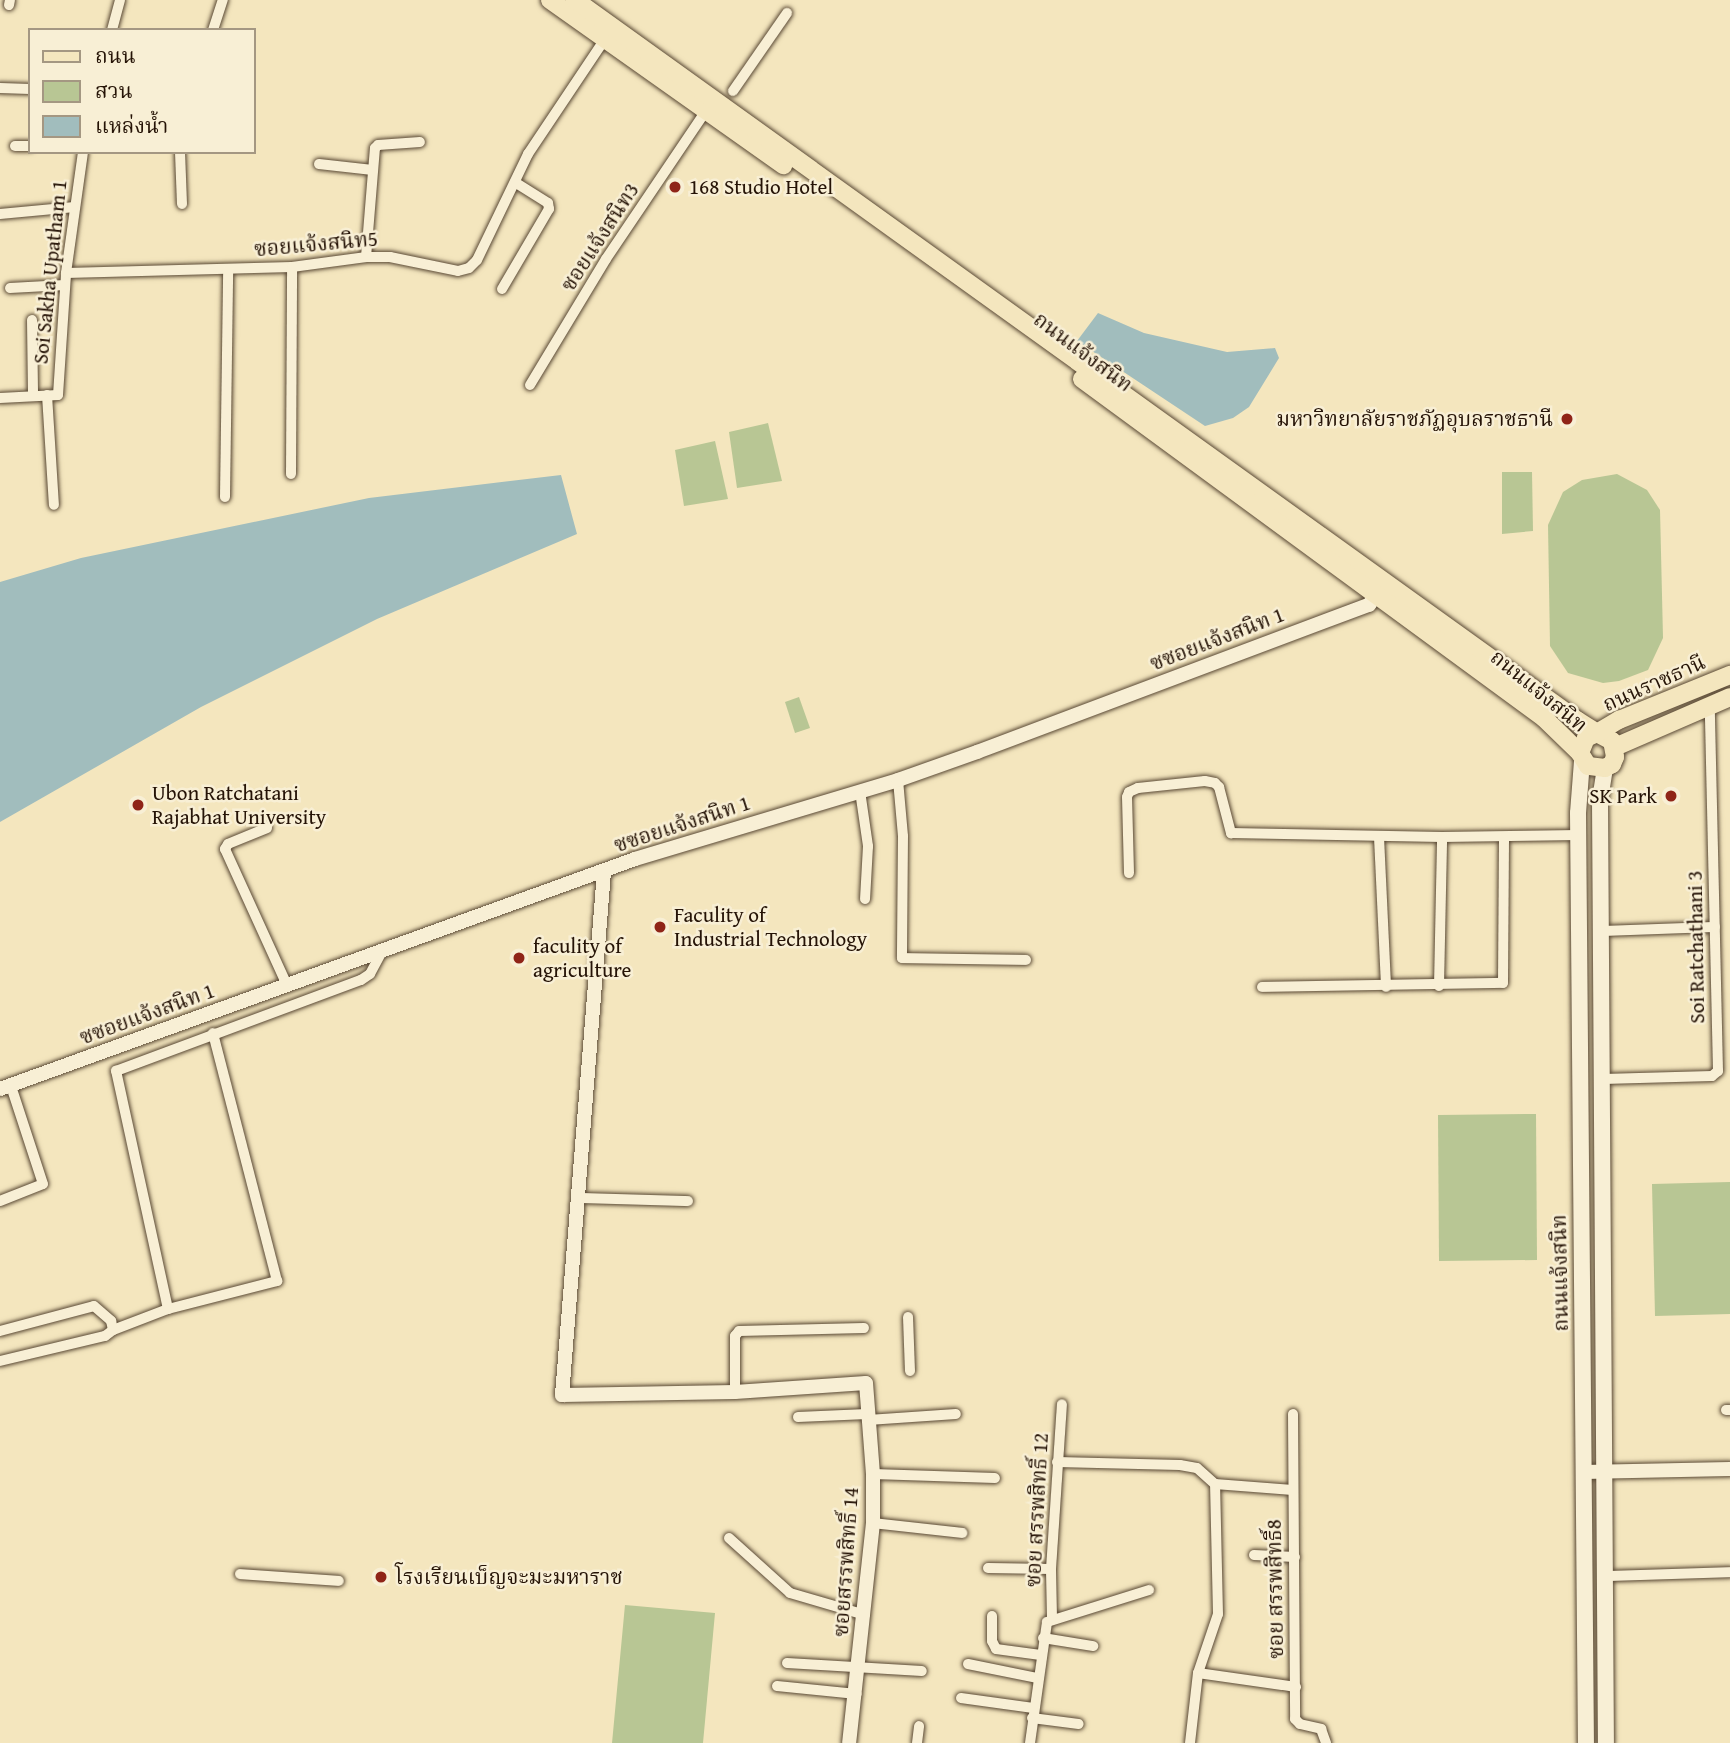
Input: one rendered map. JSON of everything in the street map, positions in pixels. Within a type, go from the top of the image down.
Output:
[{"type":"main road","name":"ถนนแจ้งสนิท","points":[[550,0],[705,112],[937,271],[1544,718],[1581,757],[1578,835],[1579,1036],[1586,1743]]},
{"type":"main road","name":"ถนนแจ้งสนิท","points":[[575,0],[1597,733]]},
{"type":"main road","name":"ถนนราชธานี","points":[[1597,733],[1619,720],[1730,675]]},
{"type":"main road","points":[[1705,685],[1710,705]]},
{"type":"main road","name":"ถนนราชธานี","points":[[1615,747],[1730,697]]},
{"type":"main road","points":[[1597,733],[1606,736],[1615,747],[1612,764],[1605,768],[1588,766],[1581,757],[1586,738],[1597,733]]},
{"type":"main road","name":"ถนนแจ้งสนิท","points":[[1605,768],[1600,800],[1606,1743]]},
{"type":"street","points":[[113,28],[120,0]]},
{"type":"street","points":[[214,28],[223,0]]},
{"type":"street","points":[[733,90],[787,13]]},
{"type":"street","name":"ซอยแจ้งสนิท5","points":[[10,288],[66,279],[292,267],[366,257],[390,257],[458,271],[469,268],[477,260],[528,154],[605,39]]},
{"type":"street","points":[[0,88],[28,89]]},
{"type":"street","name":"ซอยแจ้งสนิท3","points":[[530,385],[606,259],[705,112]]},
{"type":"street","points":[[366,257],[375,148],[378,145],[420,142]]},
{"type":"street","points":[[16,146],[28,146]]},
{"type":"street","name":"Soi Sakha Upatham 1","points":[[54,505],[52,395],[83,154]]},
{"type":"street","points":[[180,154],[181,204]]},
{"type":"street","points":[[319,164],[373,170]]},
{"type":"street","points":[[502,289],[549,209],[548,202],[515,182]]},
{"type":"street","points":[[0,214],[75,207]]},
{"type":"street","points":[[291,474],[292,267]]},
{"type":"street","points":[[225,497],[228,269]]},
{"type":"street","points":[[32,320],[33,396]]},
{"type":"street","points":[[0,398],[52,395]]},
{"type":"street","name":"ซซอยแจ้งสนิท 1","points":[[6,1088],[604,872],[898,780],[1356,610],[1369,604],[1375,596]]},
{"type":"street","name":"Soi Ratchathani 3","points":[[1603,1079],[1712,1076],[1718,1071],[1710,705]]},
{"type":"street","points":[[898,780],[903,836],[902,958],[1026,960]]},
{"type":"street","points":[[1129,873],[1127,797],[1138,788],[1215,783],[1231,833],[1442,838],[1578,835]]},
{"type":"street","points":[[860,791],[868,846],[866,900]]},
{"type":"street","points":[[267,828],[228,844],[225,849],[287,985]]},
{"type":"street","points":[[1379,837],[1386,987]]},
{"type":"street","points":[[1262,987],[1503,983],[1504,837]]},
{"type":"street","points":[[1439,986],[1442,838]]},
{"type":"street","points":[[604,872],[562,1395],[735,1392],[735,1336],[739,1331],[864,1328]]},
{"type":"street","points":[[1601,931],[1715,927]]},
{"type":"street","points":[[168,1309],[116,1071],[361,980],[370,974],[383,950]]},
{"type":"street","points":[[0,1361],[105,1336],[113,1330],[168,1309],[277,1281],[213,1033]]},
{"type":"street","points":[[1579,1036],[1602,1035]]},
{"type":"street","points":[[0,1201],[43,1184],[6,1088]]},
{"type":"street","points":[[578,1198],[688,1201]]},
{"type":"street","points":[[0,1331],[94,1306],[111,1321],[113,1330]]},
{"type":"street","points":[[908,1317],[910,1371]]},
{"type":"street","name":"ซอยสรรพสิทธิ์ 14","points":[[735,1392],[866,1383],[873,1474],[873,1523],[857,1694],[849,1743]]},
{"type":"street","name":"ซอย สรรพสิทธิ์ 12","points":[[1052,1618],[1051,1569],[1062,1404]]},
{"type":"street","points":[[798,1417],[956,1414]]},
{"type":"street","name":"ซอย สรรพสิทธิ์8","points":[[1293,1414],[1295,1719],[1300,1724],[1321,1729],[1326,1743]]},
{"type":"street","points":[[1057,1462],[1180,1465],[1197,1468],[1215,1484],[1293,1490]]},
{"type":"street","points":[[1584,1472],[1730,1469]]},
{"type":"street","points":[[873,1474],[995,1478]]},
{"type":"street","points":[[1190,1743],[1198,1673],[1218,1614],[1215,1484]]},
{"type":"street","points":[[873,1523],[962,1533]]},
{"type":"street","points":[[729,1538],[790,1592],[865,1615]]},
{"type":"street","points":[[1254,1555],[1295,1557]]},
{"type":"street","points":[[988,1568],[1051,1569]]},
{"type":"street","points":[[1606,1576],[1730,1572]]},
{"type":"street","points":[[240,1574],[339,1581]]},
{"type":"street","name":"ซอย สรรพสิทธิ์ 12","points":[[1030,1743],[1037,1678],[1047,1622],[1052,1618],[1149,1590]]},
{"type":"street","points":[[992,1616],[992,1641],[996,1649],[1041,1655]]},
{"type":"street","points":[[1043,1638],[1093,1646]]},
{"type":"street","points":[[787,1663],[922,1671]]},
{"type":"street","points":[[968,1664],[1037,1678]]},
{"type":"street","points":[[1198,1673],[1296,1687]]},
{"type":"street","points":[[777,1686],[857,1694]]},
{"type":"street","points":[[961,1698],[1079,1724]]},
{"type":"street","points":[[917,1743],[919,1726]]},
{"type":"green space","points":[[768,423],[782,481],[737,488],[729,432]]},
{"type":"green space","points":[[715,441],[728,499],[684,506],[675,450]]},
{"type":"green space","points":[[1502,472],[1532,472],[1533,531],[1502,534]]},
{"type":"green space","points":[[1617,474],[1647,490],[1660,510],[1663,638],[1648,670],[1619,681],[1603,683],[1568,673],[1550,646],[1548,525],[1563,492],[1582,480]]},
{"type":"green space","points":[[799,697],[810,728],[795,733],[785,702]]},
{"type":"green space","points":[[1536,1114],[1537,1260],[1439,1261],[1438,1115]]},
{"type":"green space","points":[[1730,1182],[1730,1314],[1655,1316],[1652,1184]]},
{"type":"green space","points":[[625,1605],[715,1613],[703,1743],[612,1743]]},
{"type":"water","points":[[1098,313],[1144,333],[1227,352],[1275,348],[1279,358],[1249,407],[1233,418],[1205,426],[1077,341]]},
{"type":"water","points":[[561,475],[577,534],[377,619],[201,707],[0,822],[0,582],[81,558],[369,498]]},
{"type":"place","name":"168 Studio Hotel","points":[[675,187]]},
{"type":"place","name":"มหาวิทยาลัยราชภัฏอุบลราชธานี","points":[[1567,419]]},
{"type":"place","name":"SK Park","points":[[1671,796]]},
{"type":"place","name":"Ubon Ratchatani Rajabhat University","points":[[138,805]]},
{"type":"place","name":"Faculity of Industrial Technology","points":[[660,927]]},
{"type":"place","name":"faculity of agriculture","points":[[519,958]]},
{"type":"place","name":"โรงเรียนเบ็ญจะมะมหาราช","points":[[381,1577]]}]
